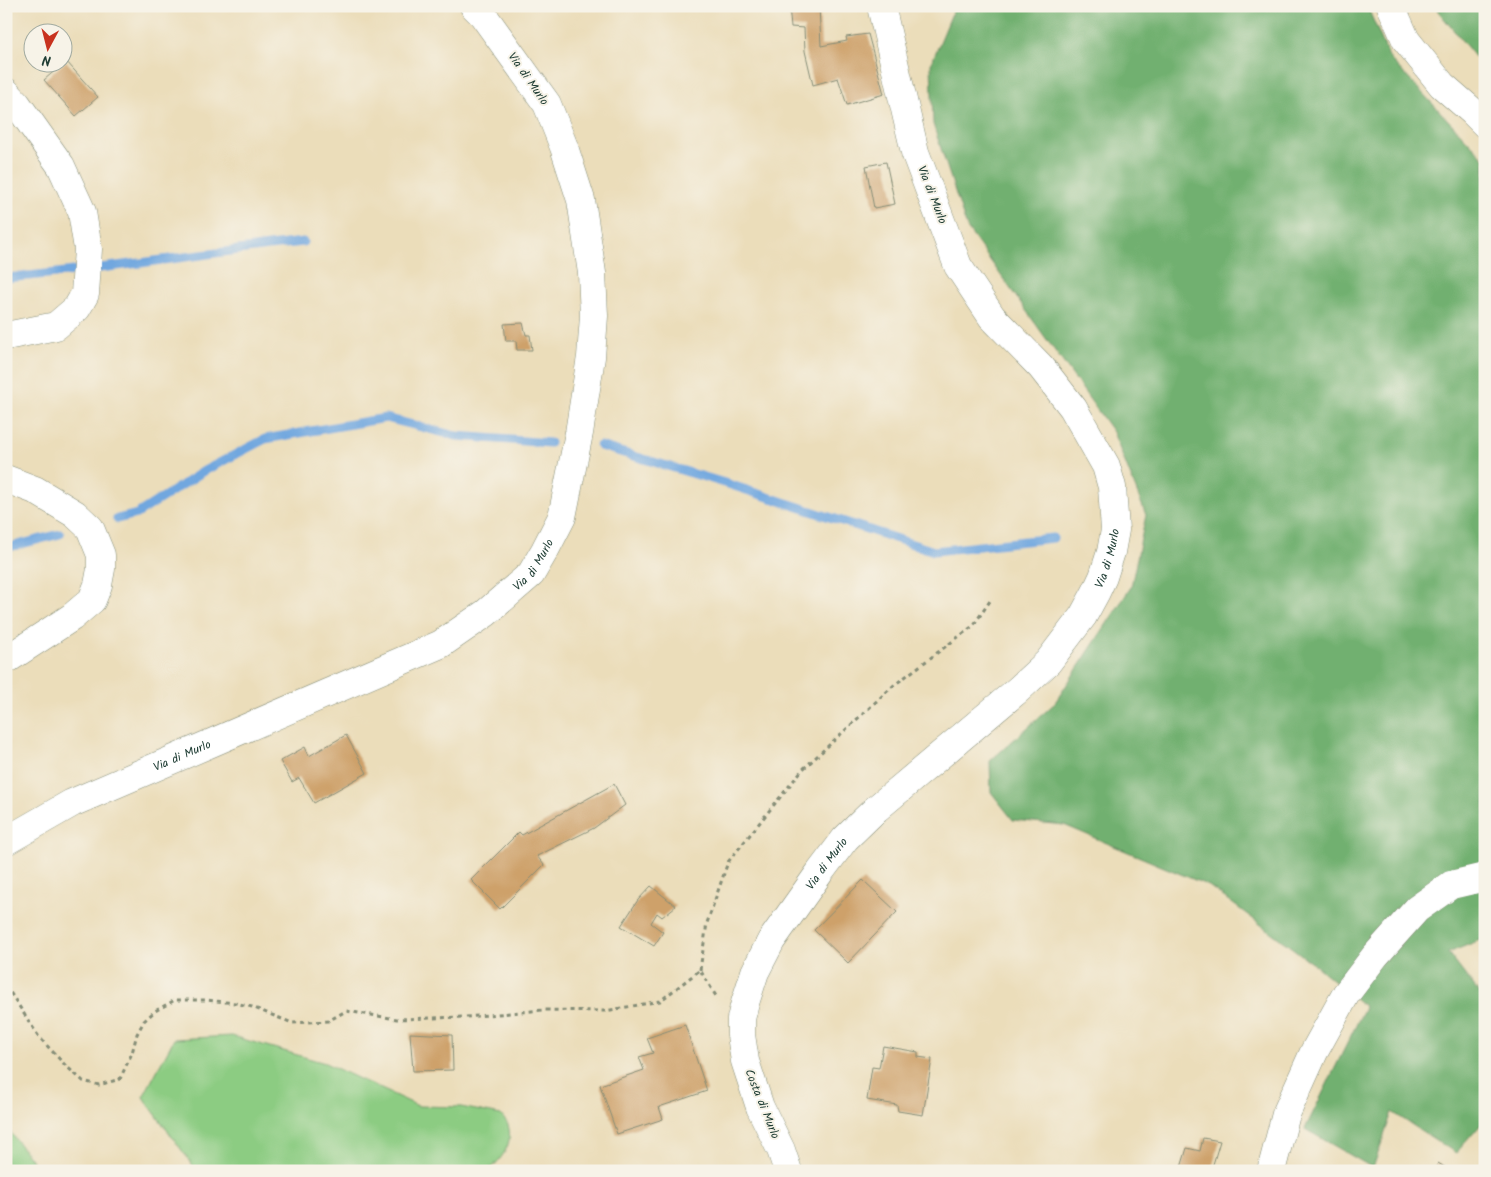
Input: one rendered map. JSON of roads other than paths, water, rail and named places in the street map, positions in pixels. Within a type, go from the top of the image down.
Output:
[{"type":"street","name":"Via di Murlo","points":[[6,841],[72,803],[441,644],[486,613],[531,574],[545,550],[562,516],[579,433],[591,357],[594,316],[592,273],[581,200],[547,104],[484,16],[474,6]]},
{"type":"street","name":"Via di Murlo","points":[[741,1035],[741,1019],[745,1002],[770,942],[820,872],[845,839],[876,809],[1019,689],[1048,662],[1083,616],[1096,592],[1111,552],[1115,530],[1112,487],[1106,466],[1073,408],[1041,368],[992,317],[958,266],[915,152],[881,6]]},
{"type":"street","points":[[1391,6],[1406,40],[1442,85],[1485,124]]},
{"type":"street","points":[[6,92],[17,104],[61,166],[82,212],[88,249],[85,294],[77,308],[56,326],[6,336]]},
{"type":"street","points":[[6,479],[35,490],[75,514],[90,528],[101,555],[98,585],[92,600],[72,617],[6,660]]},
{"type":"street","points":[[1271,1171],[1286,1114],[1314,1052],[1346,994],[1374,956],[1417,909],[1451,885],[1485,878]]},
{"type":"street","name":"Costa di Murlo","points":[[741,1035],[745,1062],[760,1107],[781,1150],[788,1171]]},
{"type":"waterway","points":[[6,278],[81,271],[303,242]]},
{"type":"waterway","points":[[117,519],[137,514],[204,471],[265,439],[386,418],[456,436],[550,443]]},
{"type":"waterway","points":[[600,446],[728,484],[934,551],[1053,538]]},
{"type":"waterway","points":[[6,548],[60,534]]}]
